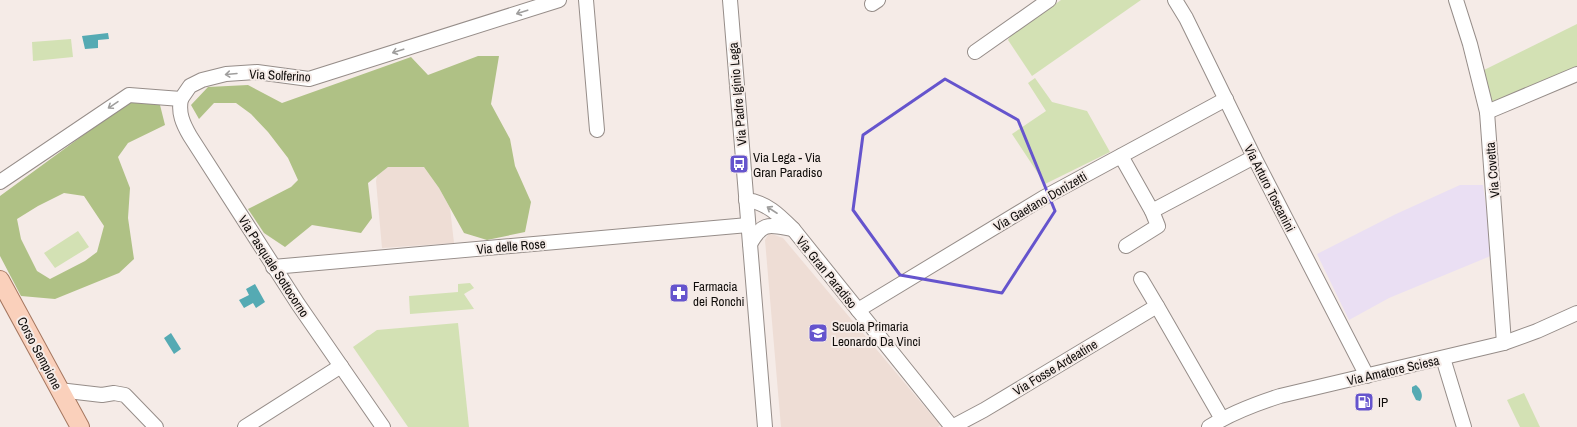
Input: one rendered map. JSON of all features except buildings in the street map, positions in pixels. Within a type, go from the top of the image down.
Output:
[{"type":"main road","name":"Corso Sempione","points":[[0,280],[80,427]]},
{"type":"street","name":"Via Solferino","points":[[181,99],[190,86],[202,80],[226,74],[257,72],[309,79],[560,0]]},
{"type":"street","points":[[586,0],[597,130]]},
{"type":"street","name":"Via Padre Iginio Lega","points":[[730,0],[765,427]]},
{"type":"street","points":[[975,52],[1049,0]]},
{"type":"street","name":"Via Arturo Toscanini","points":[[1175,0],[1186,18],[1254,157],[1367,376]]},
{"type":"street","name":"Via Covetta","points":[[1456,0],[1470,44],[1487,112],[1504,343]]},
{"type":"street","points":[[1487,112],[1577,74]]},
{"type":"street","points":[[0,182],[129,95],[181,99]]},
{"type":"street","name":"Via Pasquale Sottocorno","points":[[181,99],[180,106],[182,122],[190,136],[273,267],[383,427]]},
{"type":"street","name":"Via Gaetano Donizetti","points":[[858,310],[1043,198],[1226,99]]},
{"type":"street","points":[[1121,156],[1152,211],[1158,226],[1126,246]]},
{"type":"street","points":[[1152,211],[1254,157]]},
{"type":"street","name":"Via Gran Paradiso","points":[[746,200],[758,201],[777,213],[793,229],[952,427]]},
{"type":"street","name":"Via delle Rose","points":[[273,267],[748,225]]},
{"type":"street","name":"Via Gran Paradiso","points":[[750,244],[757,231],[768,225],[793,229]]},
{"type":"street","points":[[1141,279],[1222,419]]},
{"type":"street","name":"Via Fosse Ardeatine","points":[[952,427],[984,410],[1158,306]]},
{"type":"street","name":"Via Amatore Sciesa","points":[[1209,427],[1250,405],[1280,396],[1504,343],[1537,331],[1577,313]]},
{"type":"street","points":[[1443,358],[1464,427]]},
{"type":"street","points":[[245,427],[341,366]]},
{"type":"street","points":[[59,390],[102,395],[114,392],[126,395],[156,427]]},
{"type":"highlighted area","points":[[945,79],[1018,120],[1055,211],[1002,293],[900,275],[853,210],[863,135]]},
{"type":"shaded area","points":[[388,167],[424,167],[439,188],[450,208],[454,243],[382,248],[376,181],[377,176]]},
{"type":"shaded area","points":[[1460,185],[1483,185],[1493,255],[1389,298],[1349,320],[1317,254],[1396,214]]},
{"type":"shaded area","name":"Scuola Primaria Leonardo Da Vinci","points":[[769,233],[783,238],[940,425],[938,427],[781,427],[765,240]]},
{"type":"green space","points":[[1061,0],[1141,0],[1032,76],[1008,40],[1011,35]]},
{"type":"green space","points":[[1577,24],[1577,67],[1495,106],[1491,103],[1484,70]]},
{"type":"green space","points":[[71,39],[73,57],[33,61],[32,42]]},
{"type":"green space","points":[[478,56],[499,56],[491,104],[510,139],[515,166],[531,202],[525,232],[487,240],[464,233],[439,188],[424,167],[388,167],[368,183],[372,218],[361,233],[312,225],[285,247],[264,233],[248,209],[291,187],[298,180],[288,158],[268,132],[251,114],[236,103],[214,103],[199,119],[191,105],[208,87],[248,85],[282,103],[411,57],[428,75]]},
{"type":"green space","points":[[1035,78],[1052,102],[1087,111],[1110,152],[1045,184],[1012,134],[1046,111],[1028,83]]},
{"type":"green space","points":[[134,98],[160,105],[165,125],[128,143],[118,157],[130,188],[128,218],[134,259],[119,273],[55,299],[21,296],[0,256],[0,196]],"holes":[[[64,193],[84,196],[104,226],[97,252],[85,261],[50,279],[37,271],[21,239],[17,219],[38,206]]]},
{"type":"green space","points":[[78,231],[89,247],[55,268],[44,253]]},
{"type":"green space","points":[[470,283],[474,288],[464,294],[474,309],[410,314],[409,296],[458,292],[458,284]]},
{"type":"green space","points":[[458,323],[469,427],[408,427],[353,347],[377,330]]},
{"type":"green space","points":[[1524,393],[1540,427],[1520,427],[1507,400]]},
{"type":"water","points":[[108,33],[109,39],[98,40],[98,48],[85,49],[82,36]]},
{"type":"water","points":[[255,284],[265,302],[256,308],[253,303],[244,308],[239,300],[249,295],[246,289]]},
{"type":"water","points":[[171,333],[181,349],[174,354],[164,338]]},
{"type":"water","points":[[1416,385],[1419,388],[1422,397],[1420,401],[1416,400],[1412,392],[1412,387]]},
{"type":"place","name":"Via Lega - Via Gran Paradiso","points":[[739,164]]},
{"type":"place","name":"Farmacia dei Ronchi","points":[[679,293]]},
{"type":"place","name":"Scuola Primaria Leonardo Da Vinci","points":[[818,333]]},
{"type":"place","name":"IP","points":[[1364,402]]}]
